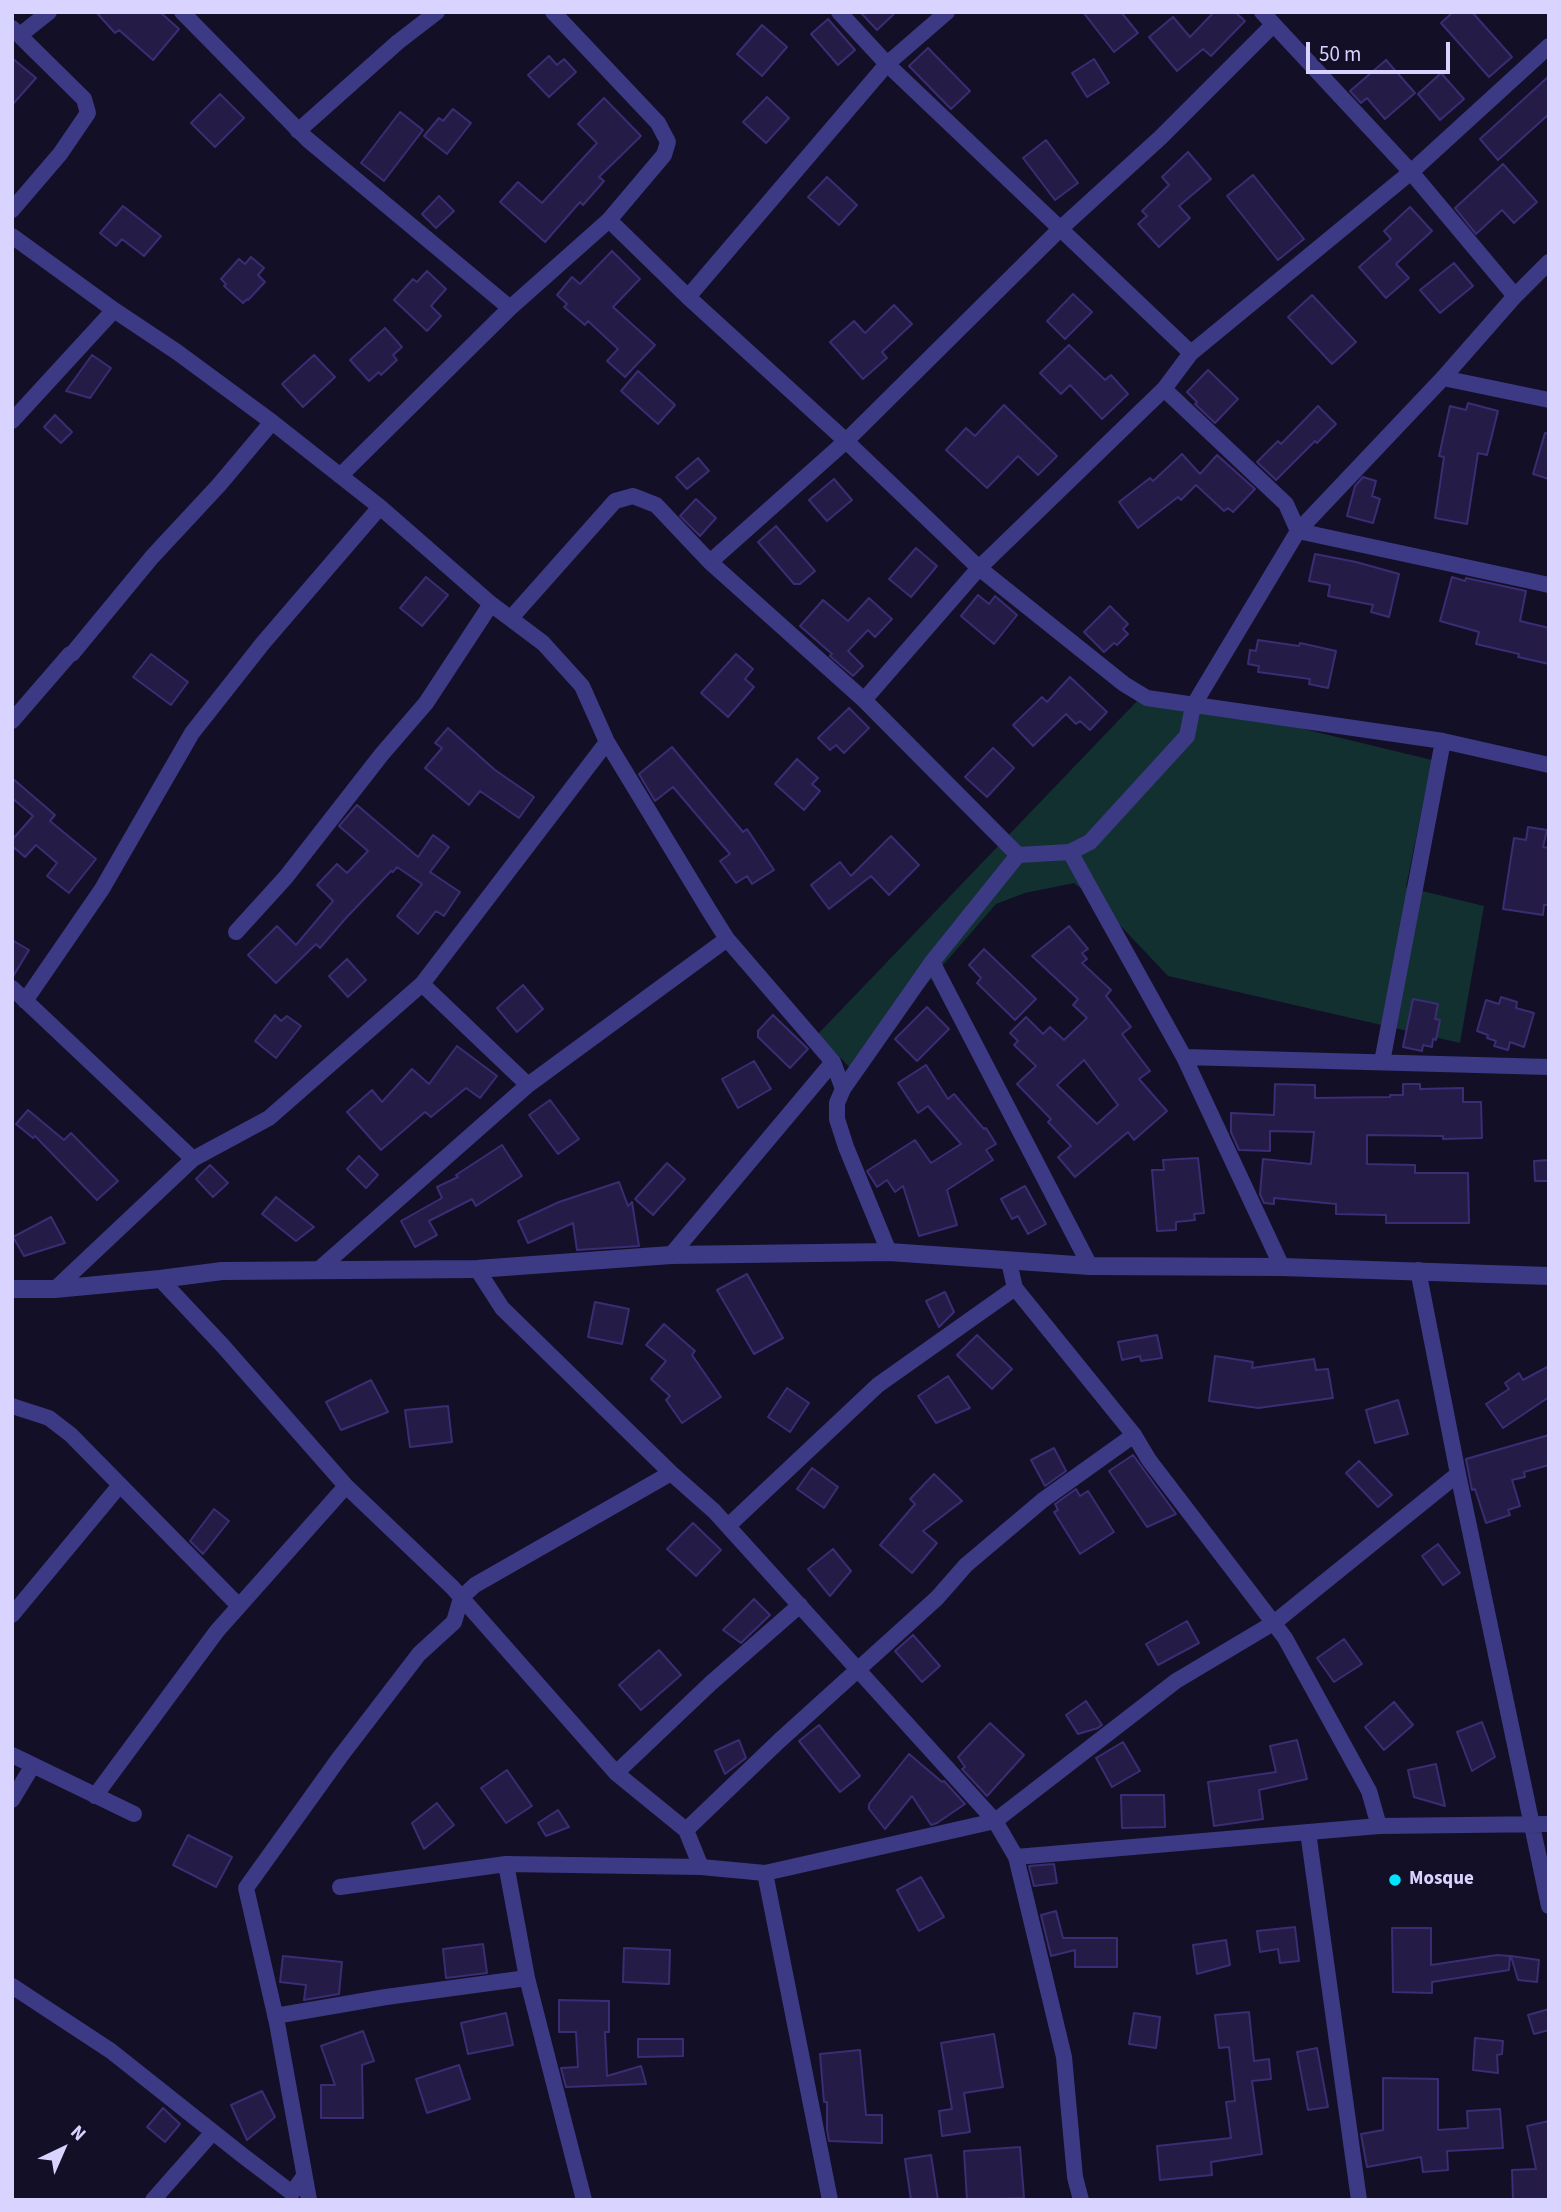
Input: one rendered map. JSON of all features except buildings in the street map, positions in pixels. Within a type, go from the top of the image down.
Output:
[{"type":"street","points":[[12,210],[60,154],[88,113],[84,99],[16,31],[48,12]]},
{"type":"street","points":[[182,12],[298,131],[510,308]]},
{"type":"street","points":[[298,131],[398,42],[438,12]]},
{"type":"street","points":[[340,476],[510,308],[609,220],[664,155],[668,142],[658,123],[553,12]]},
{"type":"street","points":[[839,12],[887,64],[1191,353]]},
{"type":"street","points":[[688,297],[887,64],[947,12]]},
{"type":"street","points":[[1262,12],[1411,172],[1515,296]]},
{"type":"street","points":[[710,562],[846,441],[1060,229],[1160,138],[1273,25]]},
{"type":"street","points":[[864,700],[979,568],[1164,389],[1191,353],[1411,172],[1549,46]]},
{"type":"street","points":[[609,220],[979,568],[1124,684],[1147,698],[1443,741],[1549,765]]},
{"type":"street","points":[[12,236],[272,422],[380,507],[491,604],[543,643],[582,686],[607,742],[727,939],[832,1062],[843,1089]]},
{"type":"street","points":[[889,1252],[837,1119],[837,1103],[843,1089],[932,962],[1018,855],[1070,852],[1090,842],[1187,736],[1193,706],[1298,531],[1549,262]]},
{"type":"street","points":[[12,421],[114,310]]},
{"type":"street","points":[[1443,378],[1549,400]]},
{"type":"street","points":[[1164,389],[1286,504],[1298,531]]},
{"type":"street","points":[[12,721],[272,422]]},
{"type":"street","points":[[511,618],[615,501],[633,496],[656,505],[710,562],[864,700],[1018,855]]},
{"type":"street","points":[[24,1001],[102,890],[192,733],[263,643],[380,507]]},
{"type":"street","points":[[1298,531],[1549,585]]},
{"type":"street","points":[[236,932],[286,877],[426,702],[491,604]]},
{"type":"street","points":[[1382,1062],[1443,741]]},
{"type":"street","points":[[55,1289],[192,1159],[269,1118],[422,984],[607,742]]},
{"type":"street","points":[[1070,852],[1184,1056],[1282,1267]]},
{"type":"street","points":[[317,1271],[528,1085],[727,939]]},
{"type":"street","points":[[932,962],[1090,1266]]},
{"type":"street","points":[[422,984],[528,1085]]},
{"type":"street","points":[[12,988],[192,1159]]},
{"type":"street","points":[[1184,1056],[1549,1066]]},
{"type":"street","points":[[671,1255],[832,1062]]},
{"type":"street","points":[[12,1289],[55,1289],[222,1271],[477,1269],[671,1255],[889,1252],[1090,1266],[1282,1267],[1549,1276]]},
{"type":"street","points":[[1009,1262],[1015,1288],[1134,1435],[1149,1460],[1285,1638],[1369,1791],[1379,1826]]},
{"type":"street","points":[[477,1269],[502,1308],[728,1526],[995,1821],[1016,1857],[1064,2057],[1075,2177],[1081,2200]]},
{"type":"street","points":[[1418,1270],[1549,1906]]},
{"type":"street","points":[[160,1279],[346,1486],[461,1598],[616,1773],[686,1830],[701,1867]]},
{"type":"street","points":[[728,1526],[878,1385],[1015,1288]]},
{"type":"street","points":[[12,1405],[49,1418],[71,1435],[239,1606]]},
{"type":"street","points":[[686,1830],[779,1741],[937,1598],[965,1565],[1043,1500],[1134,1435]]},
{"type":"street","points":[[309,2200],[275,2016],[246,1888],[340,1757],[419,1654],[454,1622],[461,1598],[487,1578],[671,1473]]},
{"type":"street","points":[[340,1886],[506,1864],[701,1867],[765,1873],[995,1821],[1176,1681],[1273,1622],[1458,1474]]},
{"type":"street","points":[[12,1615],[120,1485]]},
{"type":"street","points":[[95,1796],[217,1630],[346,1486]]},
{"type":"street","points":[[616,1773],[711,1683],[800,1605]]},
{"type":"street","points":[[12,1755],[134,1814]]},
{"type":"street","points":[[12,1800],[33,1765]]},
{"type":"street","points":[[1016,1857],[1379,1826],[1549,1824]]},
{"type":"street","points":[[1308,1832],[1359,2200]]},
{"type":"street","points":[[506,1864],[527,1978],[583,2200]]},
{"type":"street","points":[[765,1873],[830,2200]]},
{"type":"street","points":[[275,2016],[386,1997],[527,1978]]},
{"type":"street","points":[[12,1986],[111,2052],[292,2193],[304,2176]]},
{"type":"street","points":[[153,2200],[213,2132]]},
{"type":"green space","points":[[1140,698],[1221,709],[1432,760],[1406,887],[1484,906],[1460,1043],[1168,976],[1097,901],[1074,883],[1025,893],[996,904],[852,1070],[818,1034]]},
{"type":"place","name":"Mosque","points":[[1395,1880]]}]
